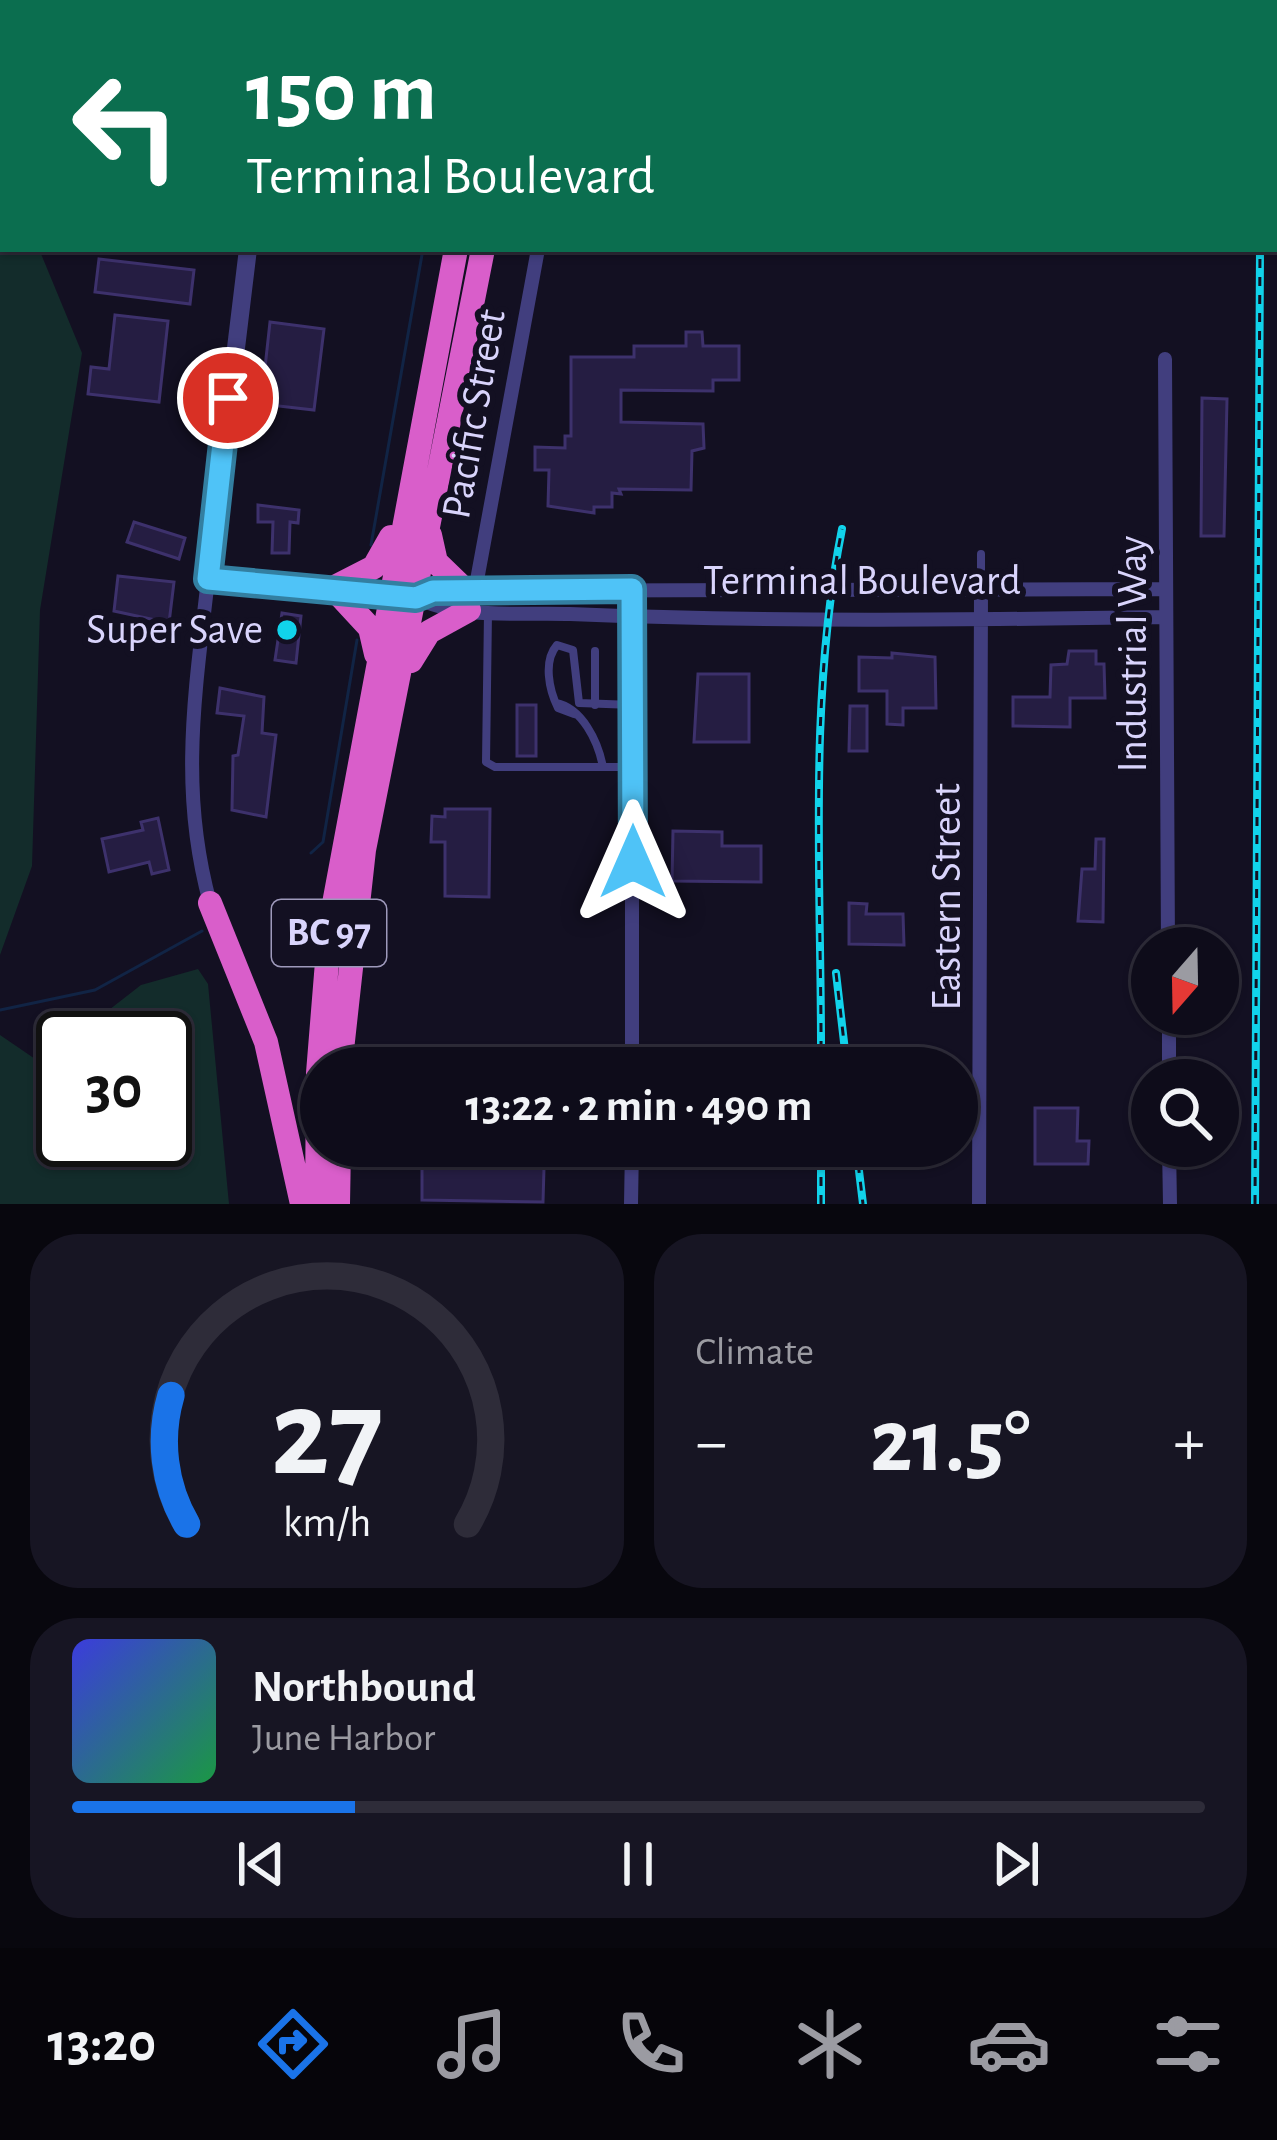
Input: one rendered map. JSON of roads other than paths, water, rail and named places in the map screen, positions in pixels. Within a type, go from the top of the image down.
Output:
[{"type":"highway","name":"BC 97","points":[[317,1204],[318,1072],[330,926],[455,252]]},
{"type":"highway","name":"BC 97","points":[[342,1047],[364,850],[482,252]]},
{"type":"highway","points":[[416,598],[408,578],[436,415],[436,345]]},
{"type":"highway","points":[[377,665],[370,628],[333,588],[366,573],[384,554],[417,448]]},
{"type":"highway","points":[[401,679],[429,632],[475,601],[436,562],[429,526]]},
{"type":"highway","points":[[364,850],[360,837],[399,628],[397,604],[389,594]]},
{"type":"highway","points":[[210,903],[266,1042],[302,1204]]},
{"type":"highway","points":[[338,1167],[338,1204]]},
{"type":"street","points":[[210,903],[191,817],[188,760],[248,252]]},
{"type":"street","name":"Pacific Street","points":[[475,601],[537,252]]},
{"type":"street","name":"Industrial Way","points":[[1165,359],[1168,927]]},
{"type":"street","name":"Terminal Boulevard","points":[[208,579],[389,594],[430,605],[632,589],[1165,589]]},
{"type":"street","points":[[632,589],[632,1047]]},
{"type":"street","name":"Eastern Street","points":[[979,1204],[981,590]]},
{"type":"street","name":"Terminal Boulevard","points":[[475,601],[632,616],[1166,617]]},
{"type":"street","points":[[632,1167],[632,1204]]},
{"type":"street","points":[[1169,1167],[1170,1204]]},
{"type":"lane","points":[[981,554],[981,590]]},
{"type":"lane","points":[[475,601],[486,761],[495,767],[633,767]]},
{"type":"lane","points":[[603,767],[589,728],[556,703],[549,690],[550,655],[557,645],[574,654],[576,700],[633,705]]},
{"type":"lane","points":[[595,651],[595,705]]},
{"type":"waterway","points":[[371,545],[422,252]]},
{"type":"waterway","points":[[311,853],[323,842],[357,640]]},
{"type":"waterway","points":[[0,1010],[95,990],[202,931]]},
{"type":"railway","points":[[1255,1204],[1260,252]]},
{"type":"railway","points":[[821,1047],[820,730],[831,595],[842,529]]},
{"type":"railway","points":[[836,973],[845,1047]]},
{"type":"railway","points":[[821,1167],[821,1204]]},
{"type":"railway","points":[[859,1167],[863,1204]]},
{"type":"place","name":"Super Save","points":[[287,630]]}]
